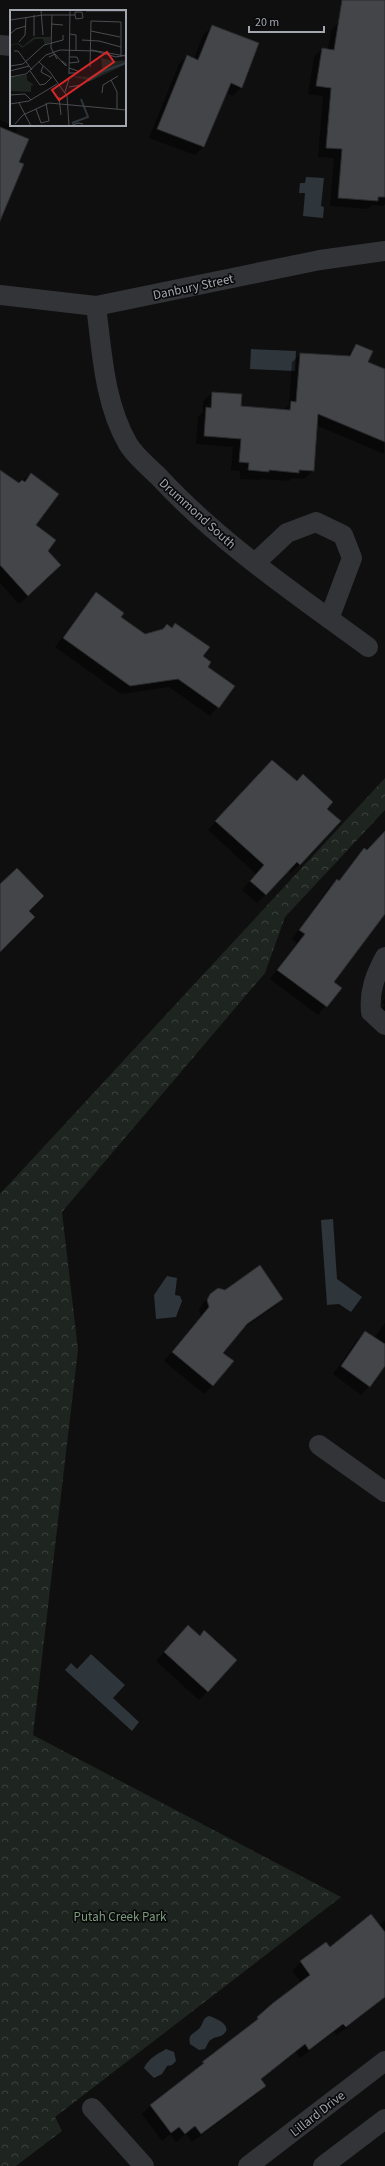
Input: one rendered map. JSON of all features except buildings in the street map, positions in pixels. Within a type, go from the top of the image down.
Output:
[{"type":"street","points":[[0,45],[10,46]]},
{"type":"street","name":"Danbury Street","points":[[0,296],[96,306],[320,260],[385,251]]},
{"type":"street","name":"Drummond South","points":[[96,306],[106,378],[115,412],[128,444],[181,501],[255,563],[368,647]]},
{"type":"street","points":[[255,563],[287,533],[316,522],[342,535],[352,558],[329,619]]},
{"type":"street","points":[[385,957],[373,980],[370,997],[371,1012],[385,1025]]},
{"type":"street","points":[[319,1445],[385,1492]]},
{"type":"street","name":"Lillard Drive","points":[[248,2166],[385,2061]]},
{"type":"street","points":[[92,2108],[144,2166]]},
{"type":"street","points":[[323,2166],[385,2119]]},
{"type":"green space","name":"Putah Creek Park","points":[[385,778],[385,810],[285,917],[265,973],[62,1212],[78,1350],[33,1735],[341,1897],[55,2117],[62,2131],[16,2166],[0,2166],[0,1194]]},
{"type":"shaded area","points":[[306,177],[324,178],[321,206],[324,207],[323,218],[303,216],[305,193],[299,193],[300,183],[305,183]]},
{"type":"shaded area","points":[[251,349],[296,351],[295,371],[250,369]]},
{"type":"shaded area","points":[[333,1219],[337,1279],[362,1297],[351,1312],[339,1304],[327,1305],[321,1220]]},
{"type":"shaded area","points":[[167,1276],[177,1278],[175,1295],[180,1296],[182,1301],[176,1317],[156,1319],[154,1295]]},
{"type":"shaded area","points":[[91,1654],[125,1685],[113,1698],[139,1722],[132,1731],[65,1670],[71,1663],[77,1669]]},
{"type":"shaded area","points":[[209,2016],[226,2026],[225,2033],[211,2040],[205,2049],[199,2050],[190,2044],[189,2040],[191,2035],[199,2029],[205,2019]]},
{"type":"shaded area","points":[[166,2049],[174,2052],[176,2061],[172,2065],[167,2066],[162,2074],[154,2078],[144,2068],[151,2059]]}]
